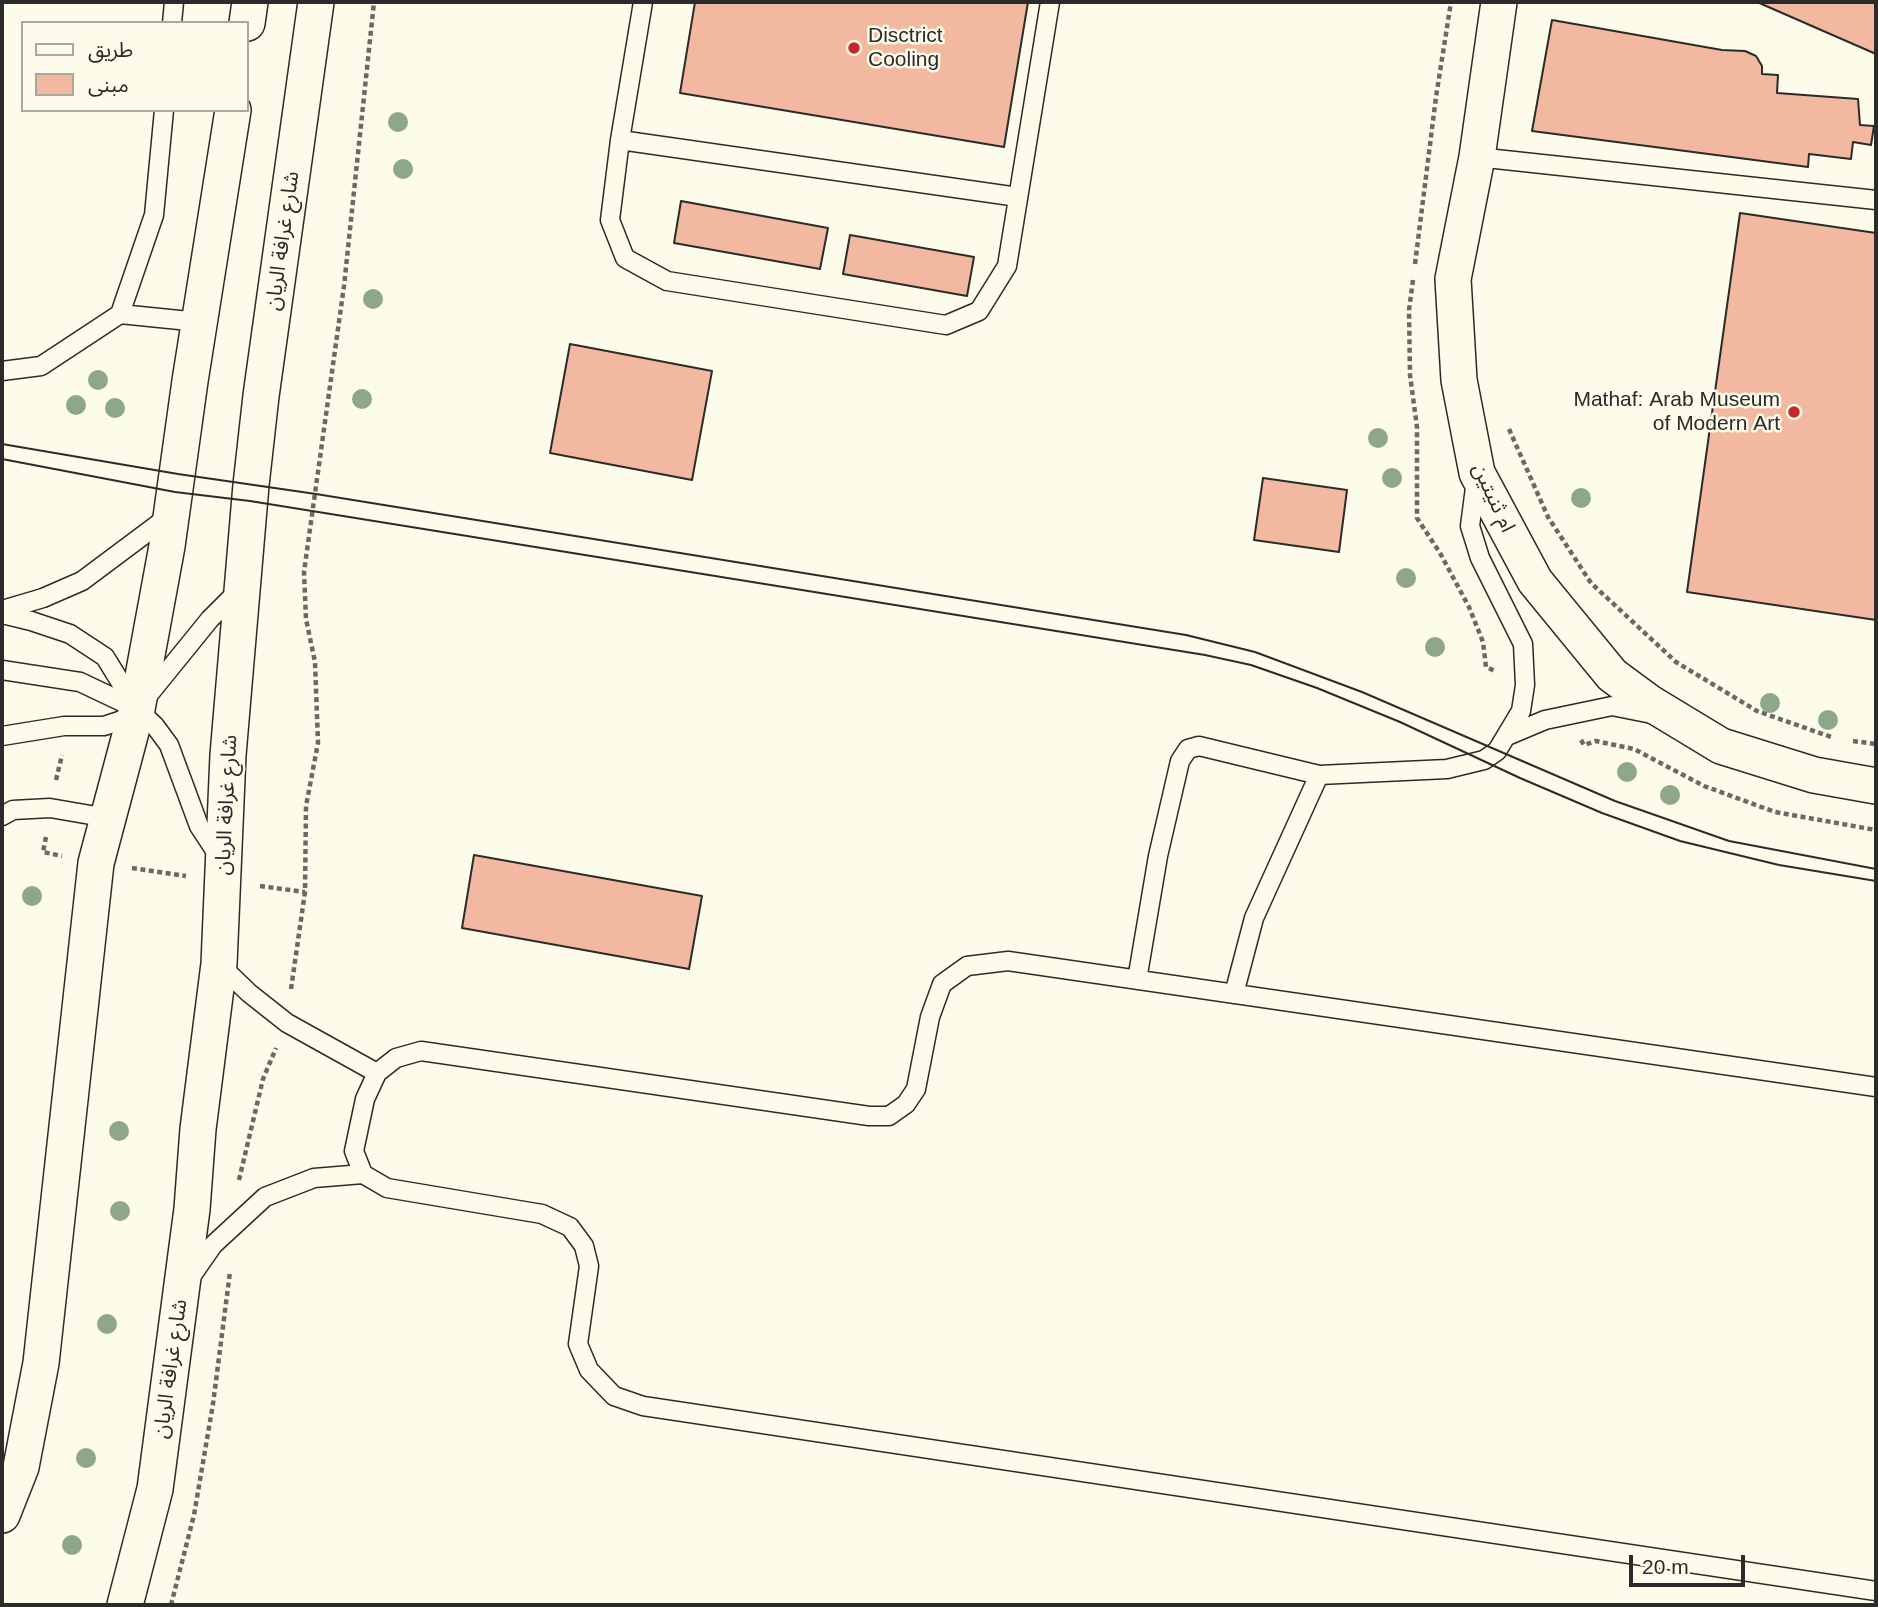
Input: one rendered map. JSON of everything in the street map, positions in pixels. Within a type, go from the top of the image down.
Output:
[{"type":"street","points":[[247,21],[250,2]]},
{"type":"street","name":"شارع غرافة الريان","points":[[125,1605],[155,1489],[192,1209],[198,1129],[219,964],[228,755],[261,397],[316,2]]},
{"type":"street","name":"ام ثنيتين","points":[[1499,2],[1477,157],[1453,279],[1459,380],[1477,473],[1535,581],[1612,675],[1650,703],[1721,746],[1814,775],[1876,786]]},
{"type":"street","points":[[2,1515],[21,1467],[41,1363],[96,863],[137,709],[172,514],[233,112]]},
{"type":"lane","points":[[172,21],[174,2]]},
{"type":"lane","points":[[643,2],[610,220],[625,258],[667,281],[946,325],[979,311],[1007,266],[1050,2]]},
{"type":"lane","points":[[2,371],[41,366],[120,314],[154,215],[164,112]]},
{"type":"lane","points":[[620,140],[1018,197]]},
{"type":"lane","points":[[1477,157],[1876,200]]},
{"type":"lane","points":[[120,314],[199,322]]},
{"type":"lane","points":[[1137,979],[1158,856],[1180,761],[1188,749],[1199,746],[1320,775],[1447,769],[1484,760],[1497,751],[1521,711],[1524,685],[1523,644],[1480,558],[1470,526],[1477,473]]},
{"type":"lane","points":[[2,612],[82,581],[172,514]]},
{"type":"lane","points":[[2,736],[64,726],[104,726],[122,720],[137,709],[210,619],[242,587]]},
{"type":"lane","points":[[2,612],[70,634],[105,657],[137,709],[155,726],[169,745],[199,825],[224,864]]},
{"type":"lane","points":[[2,670],[80,682],[137,709]]},
{"type":"lane","points":[[1507,736],[1545,720],[1612,706],[1678,720]]},
{"type":"lane","points":[[1234,994],[1254,918],[1320,775]]},
{"type":"lane","points":[[2,816],[13,810],[61,808],[108,818]]},
{"type":"lane","points":[[363,1174],[354,1151],[365,1099],[377,1073],[396,1058],[421,1051],[869,1116],[889,1116],[906,1104],[916,1089],[930,1017],[942,984],[967,966],[1009,961],[1876,1087]]},
{"type":"lane","points":[[219,964],[249,993],[287,1023],[377,1073]]},
{"type":"lane","points":[[181,1290],[213,1245],[265,1197],[314,1178],[363,1174],[387,1188],[542,1214],[570,1227],[584,1246],[589,1266],[578,1344],[589,1370],[614,1396],[643,1406],[1876,1591]]},
{"type":"path","points":[[171,1605],[194,1515],[214,1404],[237,1222],[236,1191],[263,1079],[287,1023],[305,892],[306,806],[318,743],[315,662],[306,619],[304,572],[344,286],[374,2]]},
{"type":"path","points":[[1507,425],[1548,517],[1591,583],[1676,663],[1757,711],[1834,738],[1876,744]]},
{"type":"building","name":"Disctrict Cooling","points":[[695,2],[1028,2],[1004,147],[680,93]]},
{"type":"building","points":[[1757,2],[1876,2],[1876,54]]},
{"type":"building","points":[[1552,20],[1722,50],[1745,51],[1756,56],[1762,66],[1762,74],[1778,75],[1777,93],[1858,99],[1860,125],[1874,126],[1871,145],[1853,142],[1851,159],[1809,154],[1808,167],[1532,131]]},
{"type":"building","points":[[681,201],[828,228],[820,269],[674,243]]},
{"type":"building","name":"Mathaf: Arab Museum of Modern Art","points":[[1740,213],[1876,233],[1876,620],[1687,592]]},
{"type":"building","points":[[850,235],[974,257],[967,296],[843,274]]},
{"type":"building","points":[[570,344],[712,371],[692,480],[550,453]]},
{"type":"building","points":[[1263,478],[1347,490],[1339,552],[1254,540]]},
{"type":"building","points":[[474,855],[702,896],[689,969],[462,928]]},
{"type":"tram line","points":[[2,444],[1186,635],[1255,652],[1362,692],[1615,801],[1729,841],[1876,869]]},
{"type":"tram line","points":[[2,459],[175,492],[250,501],[1205,655],[1251,665],[1400,722],[1602,813],[1680,841],[1779,865],[1876,881]]},
{"type":"place","name":"Disctrict Cooling","points":[[854,48]]},
{"type":"place","name":"Mathaf: Arab Museum of Modern Art","points":[[1794,412]]}]
